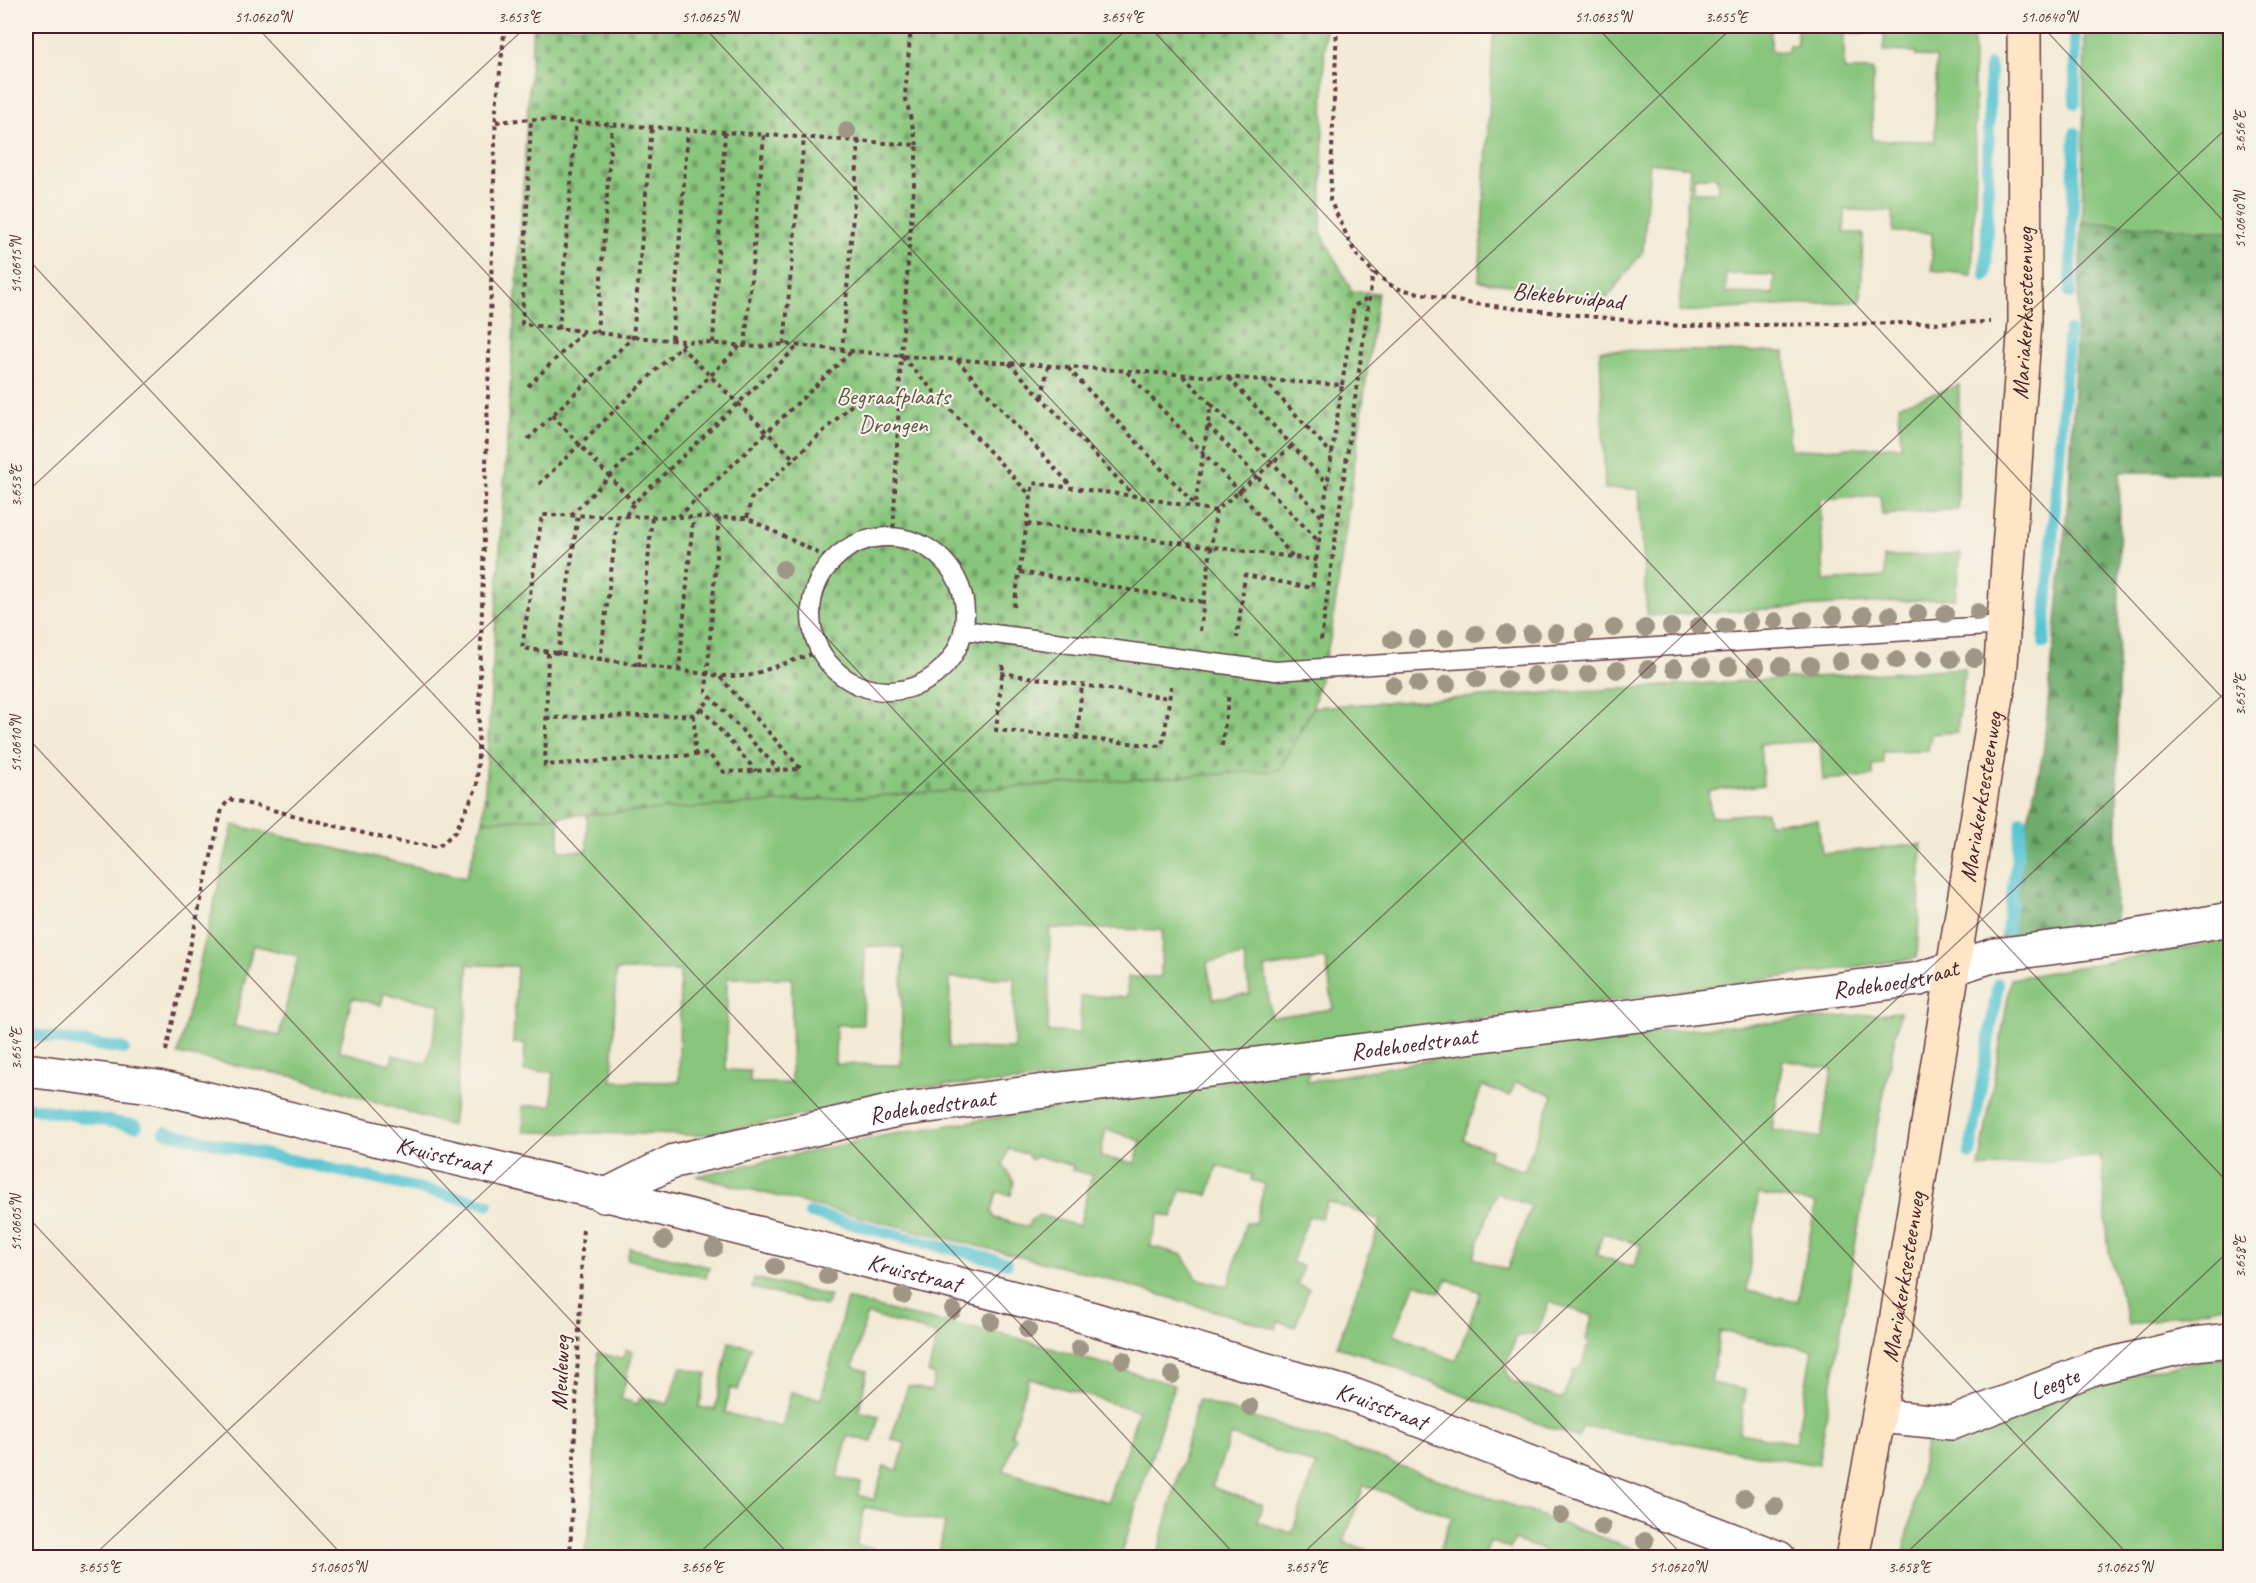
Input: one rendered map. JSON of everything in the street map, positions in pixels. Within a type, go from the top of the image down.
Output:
[{"type":"street","name":"Mariakerksesteenweg","points":[[1852,1557],[1879,1416],[2000,678],[2025,321],[2024,26]]},
{"type":"street","name":"Rodehoedstraat","points":[[594,1192],[674,1161],[897,1110],[1919,979],[1995,955],[2119,939],[2230,919]]},
{"type":"street","name":"Kruisstraat","points":[[26,1070],[158,1087],[594,1192],[1073,1313],[1356,1396],[1779,1557]]},
{"type":"street","name":"Leegte","points":[[1879,1416],[1952,1423],[2094,1368],[2195,1344],[2230,1340]]},
{"type":"lane","points":[[893,537],[919,543],[940,557],[957,578],[964,603],[964,630],[955,654],[937,674],[913,687],[887,691],[860,686],[838,672],[821,651],[813,628],[812,604],[818,581],[832,560],[850,547],[871,538],[893,537]]},
{"type":"lane","points":[[964,630],[1275,671],[2004,625]]},
{"type":"path","points":[[158,1087],[222,810],[229,799],[396,841],[438,847],[455,832],[477,787],[496,122],[506,26]]},
{"type":"path","points":[[893,537],[901,356],[916,145],[905,95],[911,26]]},
{"type":"path","name":"Blekebruidpad","points":[[1337,26],[1330,200],[1355,253],[1373,272],[1395,288],[1467,303],[1679,326],[2025,321]]},
{"type":"path","points":[[496,122],[531,119],[916,145]]},
{"type":"path","points":[[531,119],[522,324],[633,338],[686,340],[743,346],[784,344],[901,356],[1342,385]]},
{"type":"path","points":[[559,329],[576,123]]},
{"type":"path","points":[[597,333],[612,125]]},
{"type":"path","points":[[528,439],[633,338],[652,128]]},
{"type":"path","points":[[672,339],[688,130]]},
{"type":"path","points":[[713,343],[725,132]]},
{"type":"path","points":[[571,515],[743,346],[764,135]]},
{"type":"path","points":[[784,344],[804,138]]},
{"type":"path","points":[[842,351],[859,141]]},
{"type":"path","points":[[1317,669],[1373,272]]},
{"type":"path","points":[[1222,746],[1245,575],[1312,588],[1354,306],[1369,298]]},
{"type":"path","points":[[528,386],[583,332]]},
{"type":"path","points":[[539,484],[686,340]]},
{"type":"path","points":[[680,346],[794,459]]},
{"type":"path","points":[[626,516],[634,503],[798,346]]},
{"type":"path","points":[[678,517],[852,352]]},
{"type":"path","points":[[901,356],[1031,496]]},
{"type":"path","points":[[956,360],[1074,489]]},
{"type":"path","points":[[1008,363],[1134,496]]},
{"type":"path","points":[[1042,398],[1048,366]]},
{"type":"path","points":[[1067,367],[1195,506]]},
{"type":"path","points":[[1126,371],[1239,491],[1293,557]]},
{"type":"path","points":[[1182,375],[1272,462],[1323,518]]},
{"type":"path","points":[[1229,377],[1328,484]]},
{"type":"path","points":[[1263,380],[1332,454]]},
{"type":"path","points":[[747,518],[751,499],[860,397],[899,402]]},
{"type":"path","points":[[1195,506],[1211,404]]},
{"type":"path","points":[[552,415],[634,503]]},
{"type":"path","points":[[1208,425],[1319,542]]},
{"type":"path","points":[[1195,661],[1209,548],[1216,511],[1292,446]]},
{"type":"path","points":[[1033,483],[1134,496],[1216,511]]},
{"type":"path","points":[[558,655],[578,514]]},
{"type":"path","points":[[821,651],[748,676],[719,676],[600,661],[522,648],[542,515],[747,518],[832,560]]},
{"type":"path","points":[[600,661],[618,516]]},
{"type":"path","points":[[639,666],[652,516]]},
{"type":"path","points":[[679,671],[693,518]]},
{"type":"path","points":[[719,518],[706,692],[779,770]]},
{"type":"path","points":[[1027,524],[1317,560]]},
{"type":"path","points":[[1020,572],[1204,602]]},
{"type":"path","points":[[548,653],[545,765],[709,754],[724,772],[801,769],[719,676]]},
{"type":"path","points":[[1001,674],[1169,698]]},
{"type":"path","points":[[1077,738],[1082,685]]},
{"type":"path","points":[[546,718],[694,715],[712,698]]},
{"type":"path","points":[[701,708],[757,771]]},
{"type":"path","points":[[694,715],[695,755]]},
{"type":"path","name":"Meuleweg","points":[[570,1557],[594,1192]]},
{"type":"green space","name":"Begraafplaats Drongen","points":[[533,26],[1325,26],[1321,232],[1352,291],[1378,293],[1331,635],[1313,707],[1279,770],[483,821]]},
{"type":"green space","points":[[1494,26],[1771,26],[1771,51],[1788,52],[1789,45],[1797,45],[1797,26],[1973,26],[1976,166],[1972,275],[1932,270],[1932,233],[1893,232],[1893,211],[1845,210],[1844,233],[1863,233],[1861,301],[1679,312],[1690,167],[1650,162],[1643,251],[1607,298],[1479,281]],"holes":[[[1844,33],[1884,33],[1884,51],[1916,52],[1916,56],[1936,57],[1935,141],[1872,140],[1873,70],[1844,70]],[[1694,177],[1717,177],[1718,192],[1694,192]],[[1726,274],[1774,275],[1773,294],[1726,293]]]},
{"type":"green space","points":[[2085,26],[2230,26],[2230,232],[2082,222]]},
{"type":"green space","points":[[2082,222],[2230,232],[2230,473],[2120,472],[2116,931],[2001,938],[2043,754],[2069,489]]},
{"type":"green space","points":[[1600,350],[1785,352],[1790,450],[1901,446],[1899,405],[1959,385],[1958,509],[1882,515],[1880,495],[1820,499],[1824,581],[1885,577],[1884,557],[1961,553],[1955,598],[1647,616],[1639,489],[1605,489]]},
{"type":"green space","points":[[1965,668],[1957,732],[1931,734],[1928,751],[1883,752],[1883,764],[1873,765],[1873,776],[1823,780],[1820,741],[1760,744],[1763,785],[1708,791],[1711,817],[1766,812],[1768,823],[1818,820],[1822,854],[1922,844],[1917,958],[1033,1081],[915,1087],[810,1114],[701,1135],[524,1132],[523,1106],[552,1105],[553,1072],[524,1071],[525,1043],[513,1043],[517,966],[472,965],[468,962],[467,1006],[452,1126],[296,1077],[178,1054],[233,825],[466,878],[483,821],[559,817],[559,851],[587,851],[587,814],[1279,770],[1313,707]],"holes":[[[1050,928],[1162,930],[1161,977],[1128,977],[1127,997],[1081,996],[1080,1033],[1048,1032]],[[253,945],[298,956],[279,1036],[234,1026]],[[865,946],[903,947],[901,1065],[835,1064],[836,1025],[863,1025]],[[1244,956],[1250,994],[1213,999],[1207,962]],[[1326,959],[1333,1009],[1271,1017],[1265,968]],[[616,970],[680,971],[679,1082],[612,1081]],[[727,978],[792,978],[791,1083],[750,1083],[750,1071],[726,1070]],[[950,978],[1015,978],[1014,1049],[949,1048]],[[384,993],[441,1005],[427,1063],[393,1055],[391,1064],[339,1051],[352,998],[381,1005]]]},
{"type":"green space","points":[[2230,940],[2230,1305],[2129,1325],[2109,1252],[2101,1156],[1979,1168],[2011,979]]},
{"type":"green space","points":[[1900,1012],[1865,1187],[1818,1465],[1583,1426],[1578,1438],[1469,1398],[1361,1354],[1337,1347],[1381,1221],[1328,1201],[1321,1218],[1309,1216],[1292,1262],[1303,1267],[1297,1285],[1309,1289],[1295,1327],[1278,1321],[1276,1329],[1090,1274],[696,1176],[887,1135],[1310,1068],[1307,1082],[1467,1053],[1605,1036]],"holes":[[[1783,1060],[1832,1069],[1821,1138],[1772,1130]],[[1515,1082],[1553,1095],[1524,1171],[1488,1158],[1491,1150],[1463,1140],[1482,1086],[1510,1096]],[[1106,1129],[1141,1141],[1135,1163],[1100,1157]],[[1008,1149],[1027,1154],[1031,1160],[1038,1156],[1073,1166],[1072,1170],[1092,1175],[1079,1226],[1039,1215],[1030,1221],[1028,1227],[995,1218],[992,1212],[997,1192],[1011,1195],[1014,1182],[1003,1165]],[[1217,1166],[1252,1175],[1251,1180],[1265,1184],[1255,1223],[1246,1222],[1228,1287],[1196,1278],[1183,1255],[1150,1246],[1159,1214],[1172,1217],[1181,1189],[1208,1196]],[[1496,1193],[1531,1206],[1507,1270],[1473,1258]],[[1758,1194],[1816,1203],[1798,1301],[1747,1291]],[[1603,1233],[1641,1245],[1634,1267],[1596,1255]],[[1446,1279],[1480,1292],[1456,1361],[1394,1335],[1415,1283],[1441,1293]],[[1549,1302],[1593,1316],[1586,1338],[1589,1344],[1580,1368],[1574,1370],[1562,1399],[1511,1381],[1505,1367],[1516,1337],[1537,1333]],[[1720,1331],[1812,1350],[1796,1443],[1739,1433],[1746,1390],[1711,1383]]]},
{"type":"green space","points":[[630,1248],[709,1267],[706,1278],[627,1259]]},
{"type":"green space","points":[[754,1278],[830,1296],[826,1306],[752,1288]]},
{"type":"green space","points":[[847,1299],[904,1314],[1007,1335],[1174,1385],[1120,1557],[938,1557],[945,1523],[865,1507],[856,1545],[910,1557],[584,1557],[593,1507],[598,1353],[622,1359],[626,1350],[633,1352],[621,1399],[638,1404],[640,1397],[668,1404],[681,1367],[707,1374],[699,1407],[715,1410],[729,1342],[751,1347],[738,1390],[730,1388],[725,1413],[782,1427],[791,1392],[821,1399]],"holes":[[[867,1314],[938,1335],[928,1373],[935,1375],[931,1391],[908,1386],[891,1439],[905,1443],[898,1470],[884,1466],[874,1500],[858,1495],[861,1483],[837,1477],[848,1436],[872,1442],[879,1416],[859,1411],[867,1371],[853,1367]],[[1029,1378],[1138,1411],[1121,1469],[1118,1469],[1108,1502],[1004,1471],[1015,1437],[1011,1435]]]},
{"type":"green space","points":[[2230,1356],[2230,1557],[1903,1558],[1927,1439],[1945,1441],[2113,1377]]},
{"type":"green space","points":[[1198,1400],[1344,1446],[1657,1557],[1541,1557],[1544,1550],[1514,1540],[1510,1549],[1490,1541],[1484,1557],[1437,1557],[1452,1516],[1364,1485],[1344,1542],[1388,1557],[1157,1557]],"holes":[[[1231,1435],[1316,1465],[1292,1533],[1257,1522],[1262,1505],[1212,1487]]]},
{"type":"waterway","points":[[2075,26],[2075,103]]},
{"type":"waterway","points":[[1986,276],[1990,65]]},
{"type":"waterway","points":[[2070,293],[2075,133]]},
{"type":"waterway","points":[[2044,643],[2069,331]]},
{"type":"waterway","points":[[2007,931],[2022,821]]},
{"type":"waterway","points":[[1970,1154],[1998,984]]},
{"type":"waterway","points":[[26,1034],[124,1049]]},
{"type":"waterway","points":[[26,1107],[137,1126]]},
{"type":"waterway","points":[[165,1132],[488,1204]]},
{"type":"waterway","points":[[810,1213],[1007,1263]]}]
